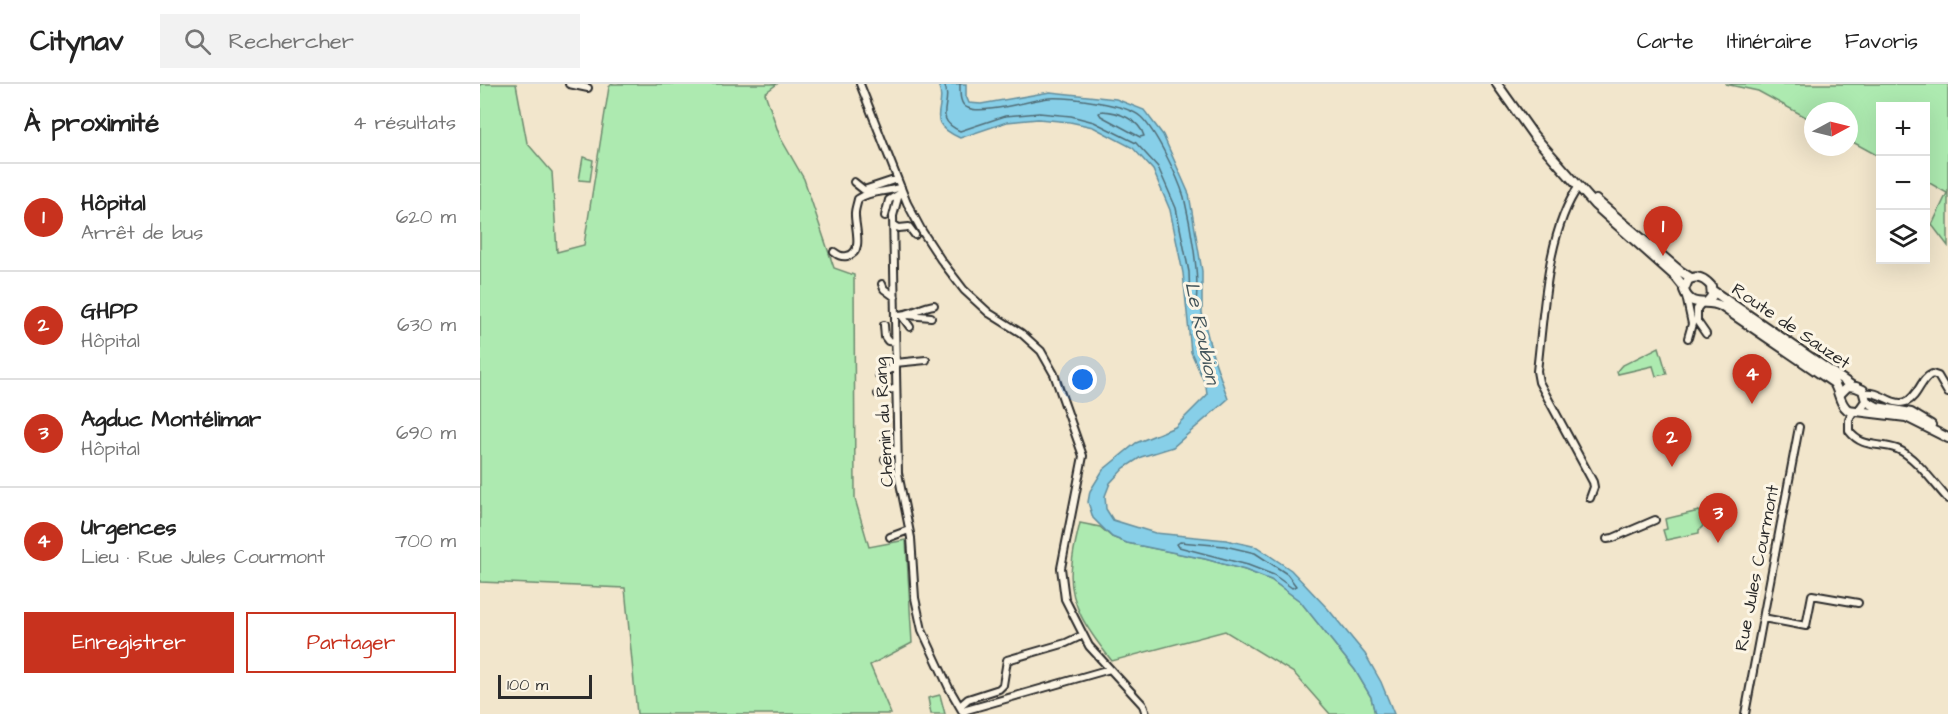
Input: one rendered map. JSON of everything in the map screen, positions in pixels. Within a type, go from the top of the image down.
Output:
[{"type":"main road","points":[[1497,84],[1534,136],[1595,205],[1676,277],[1684,287],[1686,296],[1695,303],[1704,303],[1712,296],[1711,286],[1703,279],[1691,278],[1680,271],[1579,186]]},
{"type":"main road","points":[[1684,287],[1691,278]]},
{"type":"main road","name":"Route de Sauzet","points":[[1713,291],[1852,386]]},
{"type":"main road","name":"Route de Sauzet","points":[[1704,303],[1721,306],[1834,382],[1841,393]]},
{"type":"main road","points":[[1852,386],[1860,388],[1873,406],[1911,413],[1948,436],[1906,417],[1856,412],[1842,404],[1841,393],[1845,388],[1852,386]]},
{"type":"main road","points":[[1856,412],[1866,397]]},
{"type":"street","points":[[569,84],[588,88]]},
{"type":"street","points":[[860,84],[901,191],[922,231],[964,290],[989,314],[1021,333],[1041,351],[1054,374],[1083,456],[1061,568],[1065,599],[1089,646],[1143,705],[1146,714]]},
{"type":"street","points":[[854,182],[864,190],[897,179]]},
{"type":"street","points":[[1579,186],[1567,207],[1551,255],[1537,371],[1539,382],[1593,482],[1594,487],[1590,498]]},
{"type":"street","points":[[885,216],[889,200],[901,191]]},
{"type":"street","points":[[834,252],[839,256],[846,256],[852,254],[856,248],[855,213],[858,199],[866,194],[901,191]]},
{"type":"street","name":"Chemin du Rang","points":[[901,191],[893,216],[898,473],[909,530],[915,598],[921,630],[962,711]]},
{"type":"street","points":[[894,225],[899,228],[909,227],[915,235]]},
{"type":"street","points":[[882,284],[884,289],[894,297]]},
{"type":"street","points":[[1686,296],[1692,324],[1688,338]]},
{"type":"street","points":[[1704,303],[1697,309],[1697,321],[1706,334]]},
{"type":"street","points":[[904,315],[925,306],[934,305]]},
{"type":"street","points":[[895,315],[931,317]]},
{"type":"street","points":[[904,315],[910,327]]},
{"type":"street","points":[[884,325],[885,337],[888,341],[895,342]]},
{"type":"street","points":[[879,375],[896,365],[926,360]]},
{"type":"street","points":[[1866,397],[1876,393],[1903,403],[1914,398],[1926,377],[1932,374],[1938,376],[1948,393]]},
{"type":"street","points":[[878,394],[896,388]]},
{"type":"street","points":[[1856,412],[1849,431],[1855,439],[1867,444],[1897,449],[1908,456],[1948,499]]},
{"type":"street","name":"Rue Jules Courmont","points":[[1745,714],[1799,427]]},
{"type":"street","points":[[885,459],[897,447]]},
{"type":"street","points":[[898,514],[906,512]]},
{"type":"street","points":[[1606,539],[1655,520]]},
{"type":"street","points":[[890,537],[909,530]]},
{"type":"street","points":[[1763,618],[1806,626],[1812,595],[1858,603]]},
{"type":"street","points":[[962,711],[968,699],[999,689],[1003,685],[1007,660],[1066,643],[1083,635]]},
{"type":"street","points":[[962,711],[1110,669]]},
{"type":"green space","points":[[480,84],[516,84],[527,143],[552,172],[557,252],[584,245],[609,87],[612,84],[777,84],[765,93],[780,137],[804,179],[834,268],[854,275],[855,499],[869,547],[906,540],[912,643],[870,665],[891,714],[637,714],[625,588],[480,582]]},
{"type":"green space","points":[[1725,84],[1948,84],[1948,246],[1932,225],[1947,193],[1930,183],[1930,102],[1876,102],[1876,155],[1858,145],[1858,102],[1804,102],[1804,116],[1758,91]]},
{"type":"green space","points":[[583,157],[593,160],[590,181],[579,180]]},
{"type":"green space","points":[[1659,347],[1667,374],[1656,376],[1653,366],[1618,374],[1617,371],[1621,366]]},
{"type":"green space","points":[[1699,511],[1703,526],[1699,533],[1666,540],[1663,530],[1667,529],[1665,519]]},
{"type":"green space","points":[[1080,523],[1100,527],[1112,537],[1127,543],[1205,559],[1271,580],[1300,601],[1355,670],[1371,697],[1375,714],[1330,714],[1294,673],[1225,631],[1112,661],[1081,617],[1073,592],[1071,578]]},
{"type":"green space","points":[[940,695],[945,714],[931,714],[928,698]]},
{"type":"water","name":"Le Roubion","points":[[938,84],[966,84],[966,96],[969,103],[981,104],[1050,92],[1116,99],[1144,110],[1163,135],[1189,194],[1202,271],[1202,313],[1212,353],[1228,399],[1173,447],[1141,457],[1124,468],[1110,483],[1105,496],[1106,509],[1113,520],[1155,533],[1226,540],[1257,547],[1291,570],[1328,609],[1365,654],[1381,682],[1394,714],[1375,714],[1371,697],[1355,670],[1300,601],[1271,580],[1205,559],[1127,543],[1112,537],[1093,518],[1088,502],[1090,491],[1103,470],[1136,443],[1175,427],[1207,395],[1206,386],[1191,352],[1183,273],[1170,210],[1153,170],[1133,148],[1093,127],[1038,119],[1007,122],[960,138],[948,132],[939,120],[941,93]]},
{"type":"place","name":"Hôpital","points":[[1663,256]]},
{"type":"place","name":"Urgences","points":[[1752,404]]},
{"type":"place","name":"GHPP","points":[[1672,467]]},
{"type":"place","name":"Agduc Montélimar","points":[[1718,543]]}]
